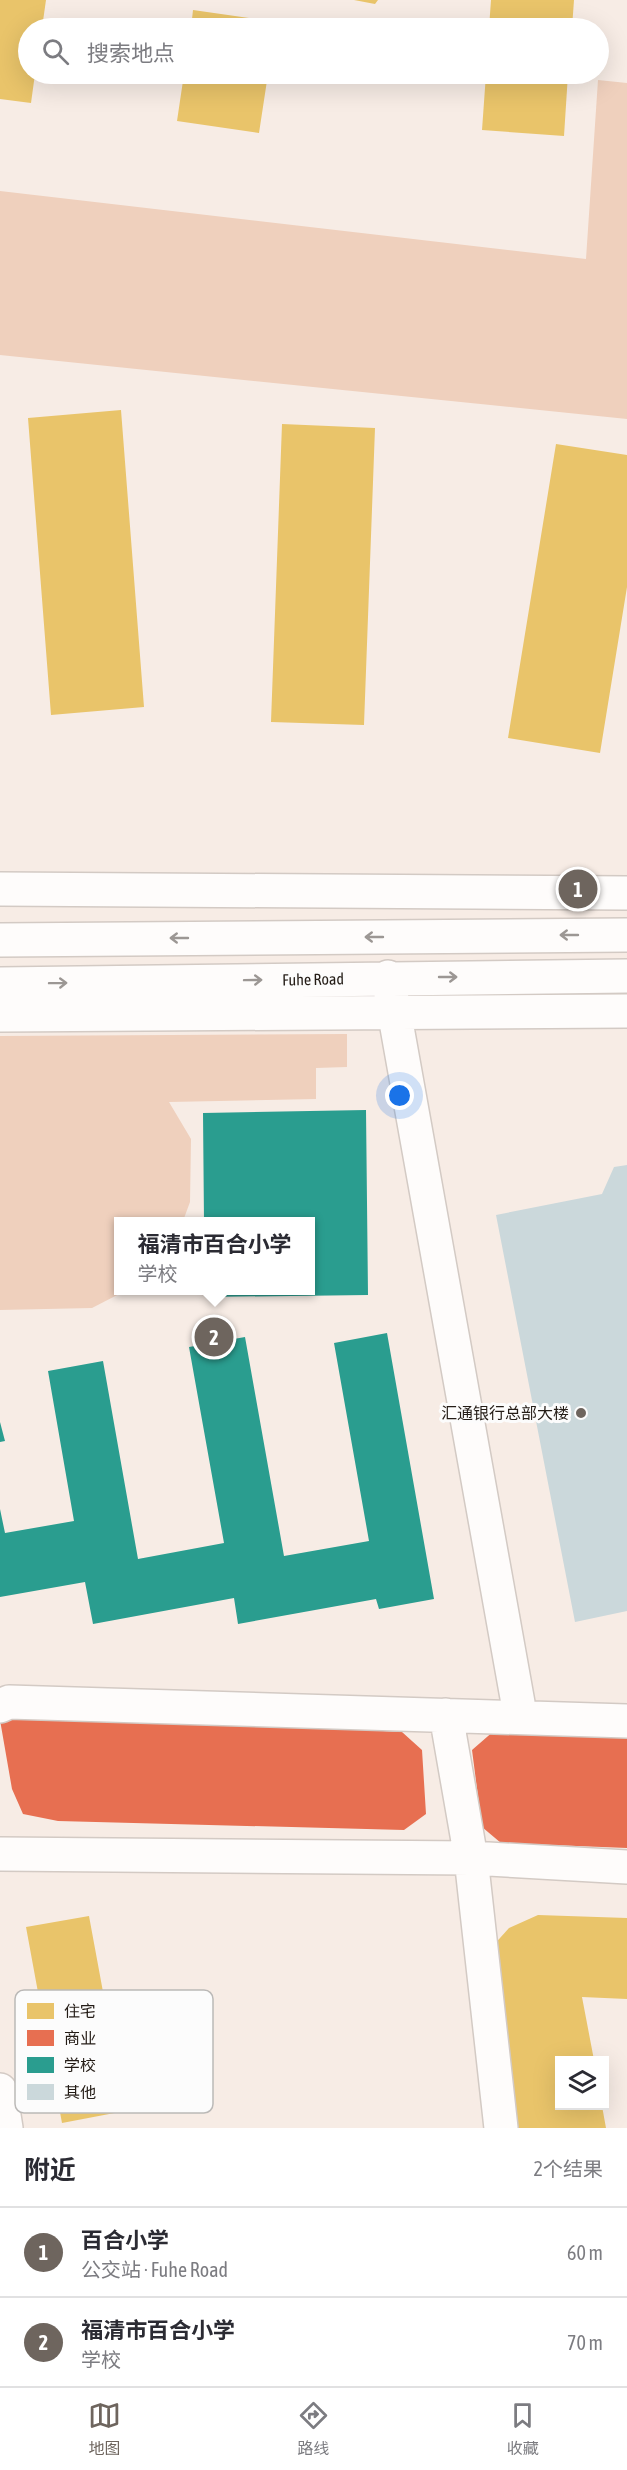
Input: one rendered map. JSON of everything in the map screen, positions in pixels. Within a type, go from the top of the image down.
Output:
[{"type":"street","points":[[0,889],[627,893]]},
{"type":"street","points":[[0,940],[627,935]]},
{"type":"street","name":"Fuhe Road","points":[[0,984],[388,977],[627,976]]},
{"type":"street","points":[[388,977],[518,1703]]},
{"type":"street","points":[[0,1015],[627,1011]]},
{"type":"street","points":[[0,1694],[627,1703]]},
{"type":"street","points":[[0,1706],[9,1702],[627,1721]]},
{"type":"street","points":[[446,1715],[471,1858],[501,2128]]},
{"type":"street","points":[[0,1854],[471,1858],[627,1867]]},
{"type":"street","points":[[0,2090],[6,2128]]},
{"type":"shaded area","points":[[609,81],[627,83],[627,419],[0,355],[0,191],[586,259],[598,84],[609,84]]},
{"type":"shaded area","points":[[347,1034],[347,1067],[316,1068],[316,1099],[169,1102],[191,1139],[190,1202],[184,1217],[114,1217],[114,1295],[117,1295],[92,1308],[0,1310],[0,1036]]},
{"type":"building: 住宅","points":[[0,0],[46,0],[43,18],[18,18],[18,84],[34,84],[31,103],[0,99]]},
{"type":"building: 住宅","points":[[354,0],[378,0],[375,4]]},
{"type":"building: 住宅","points":[[491,0],[574,0],[573,18],[490,18]]},
{"type":"building: 住宅","points":[[193,10],[248,18],[192,18]]},
{"type":"building: 住宅","points":[[183,84],[266,84],[259,133],[177,121]]},
{"type":"building: 住宅","points":[[485,84],[567,84],[564,136],[482,130]]},
{"type":"building: 住宅","points":[[121,410],[144,707],[51,715],[28,418]]},
{"type":"building: 住宅","points":[[282,424],[375,428],[364,725],[271,722]]},
{"type":"building: 住宅","points":[[556,444],[627,455],[627,587],[600,753],[508,738]]},
{"type":"building: 住宅","points":[[538,1915],[627,1918],[627,1999],[582,1997],[593,2056],[555,2056],[555,2110],[603,2110],[606,2128],[499,2128],[482,1958],[509,1928]]},
{"type":"building: 住宅","points":[[89,1916],[103,1990],[38,1990],[26,1927]]},
{"type":"building: 住宅","points":[[60,2113],[114,2113],[62,2123]]},
{"type":"building: 商业","points":[[35,1713],[402,1732],[422,1750],[426,1814],[404,1830],[58,1821],[23,1814],[12,1789],[0,1720]]},
{"type":"building: 商业","points":[[495,1730],[627,1731],[627,1848],[501,1843],[482,1827],[472,1750]]},
{"type":"building: 学校","points":[[366,1110],[368,1295],[205,1297],[205,1295],[315,1295],[315,1217],[204,1217],[203,1113]]},
{"type":"building: 学校","points":[[387,1333],[434,1599],[379,1609],[376,1599],[238,1624],[234,1598],[93,1624],[85,1582],[0,1597],[0,1509],[5,1533],[74,1521],[48,1371],[103,1361],[138,1559],[224,1543],[189,1347],[245,1337],[284,1556],[369,1541],[334,1343]]},
{"type":"building: 学校","points":[[0,1422],[5,1441],[0,1442]]},
{"type":"building: 其他","name":"汇通银行总部大楼","points":[[627,1165],[627,1611],[575,1622],[496,1215],[602,1194],[614,1167]]},
{"type":"place","name":"百合小学","points":[[578,889]]},
{"type":"place","name":"福清市百合小学","points":[[214,1337]]},
{"type":"place","name":"汇通银行总部大楼","points":[[581,1413]]}]
